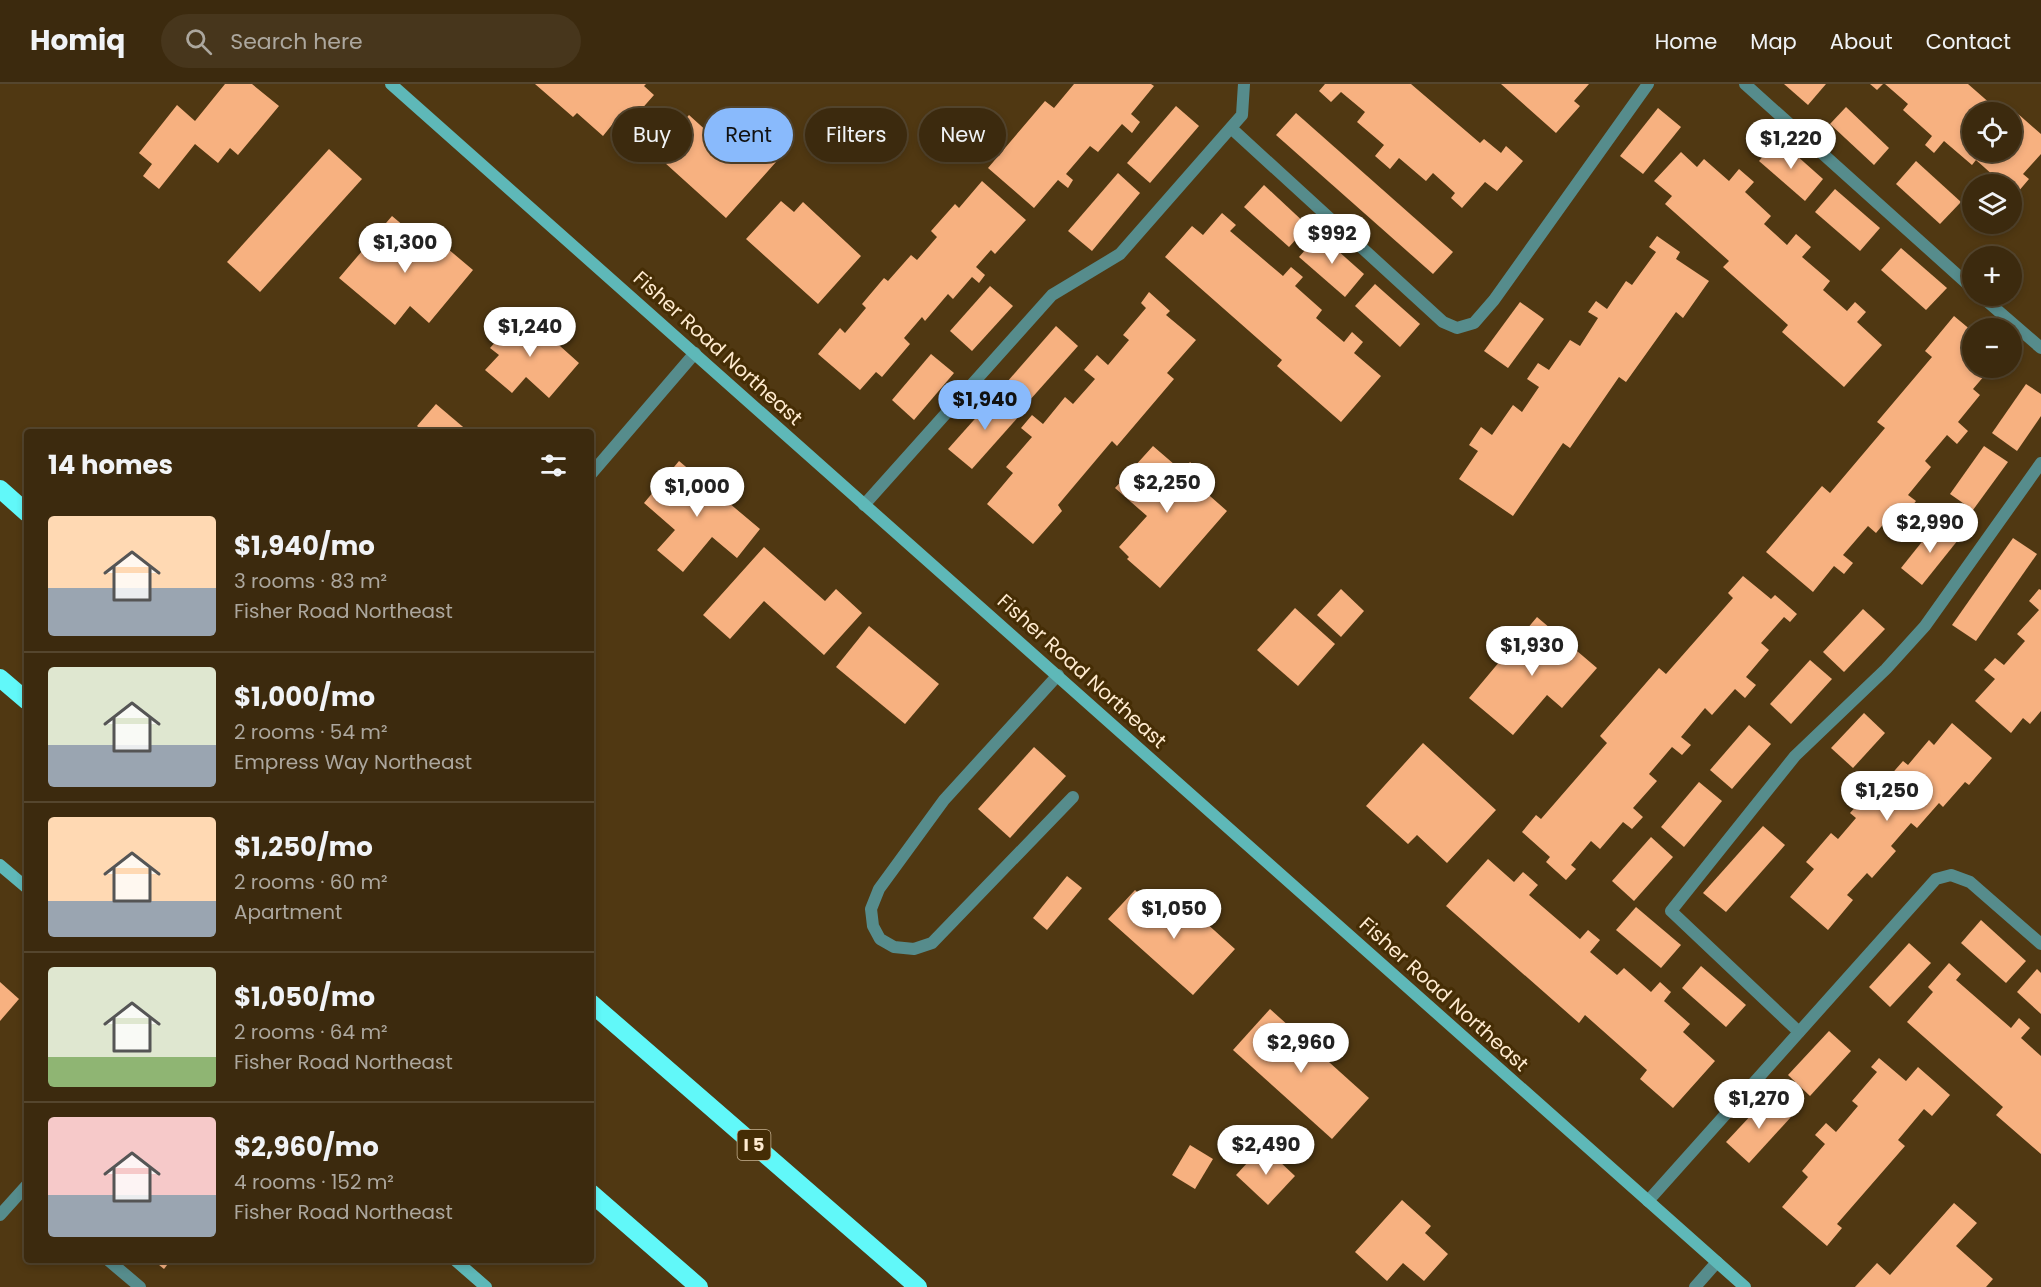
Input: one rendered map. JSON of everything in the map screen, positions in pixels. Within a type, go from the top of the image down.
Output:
[{"type":"highway","points":[[0,489],[24,510]]},
{"type":"highway","points":[[0,678],[24,698]]},
{"type":"highway","name":"I 5","points":[[594,1006],[918,1287]]},
{"type":"highway","points":[[594,1196],[699,1287]]},
{"type":"street","name":"Fisher Road Northeast","points":[[391,84],[1745,1287]]},
{"type":"street","points":[[864,505],[1052,295],[1120,254],[1242,115],[1244,84]]},
{"type":"street","points":[[1231,128],[1443,322],[1457,328],[1474,323],[1494,300],[1648,84]]},
{"type":"street","points":[[1745,84],[1962,279]]},
{"type":"street","points":[[1993,306],[2041,348]]},
{"type":"street","points":[[594,471],[695,353]]},
{"type":"street","points":[[1799,1032],[1671,911],[1795,756],[1886,669],[1925,626],[2041,463]]},
{"type":"street","points":[[1058,675],[944,800],[879,889],[871,909],[873,926],[880,939],[894,947],[914,949],[932,943],[1073,797]]},
{"type":"street","points":[[0,865],[24,885]]},
{"type":"street","points":[[1648,1201],[1936,879],[1951,875],[1970,882],[2041,944]]},
{"type":"street","points":[[0,1215],[24,1191]]},
{"type":"street","points":[[1695,1287],[1717,1262]]},
{"type":"street","points":[[112,1263],[140,1287]]},
{"type":"street","points":[[458,1263],[486,1287]]},
{"type":"building","points":[[225,84],[252,84],[279,106],[238,155],[230,148],[218,163],[195,144],[159,189],[143,176],[152,164],[139,153],[177,105],[195,121]]},
{"type":"building","points":[[535,84],[646,84],[644,86],[654,95],[643,108],[612,108],[612,125],[603,136],[577,113],[573,117]]},
{"type":"building","points":[[1074,84],[1151,84],[1154,86],[1131,114],[1140,122],[1132,133],[1122,124],[1098,152],[1090,146],[1066,174],[1073,180],[1068,188],[1058,180],[1034,208],[988,168],[993,162],[1006,162],[1006,147],[1045,101],[1054,108]]},
{"type":"building","points":[[1325,84],[1411,84],[1480,143],[1484,139],[1501,153],[1506,146],[1523,161],[1497,191],[1485,182],[1462,208],[1451,198],[1455,193],[1433,173],[1426,181],[1399,158],[1390,169],[1375,156],[1384,145],[1357,122],[1365,112],[1341,92],[1331,102],[1319,91]]},
{"type":"building","points":[[1501,84],[1589,84],[1574,101],[1580,106],[1556,133]]},
{"type":"building","points":[[1784,84],[1826,84],[1808,105]]},
{"type":"building","points":[[1870,84],[1883,84],[1877,90]]},
{"type":"building","points":[[1885,84],[1968,84],[1989,102],[1962,102],[1962,156],[1944,141],[1934,153],[1925,145],[1932,136],[1903,110],[1908,104]]},
{"type":"building","points":[[1176,106],[1199,126],[1150,183],[1127,163]]},
{"type":"building","points":[[1846,107],[1889,148],[1874,165],[1830,124]]},
{"type":"building","points":[[1658,108],[1681,127],[1643,174],[1620,156]]},
{"type":"building","points":[[1296,113],[1453,252],[1433,274],[1276,135]]},
{"type":"building","points":[[2022,117],[2041,134],[2041,154],[2023,174],[2029,179],[2022,187],[2022,174],[1992,174],[1978,162],[2022,162]]},
{"type":"building","points":[[692,118],[704,129],[704,162],[776,162],[726,218],[664,162],[692,162]]},
{"type":"building","points":[[1778,139],[1823,179],[1805,201],[1759,161]]},
{"type":"building","points":[[329,149],[362,179],[260,292],[227,262]]},
{"type":"building","points":[[1681,152],[1697,167],[1704,159],[1729,181],[1739,169],[1754,182],[1745,192],[1771,216],[1764,224],[1787,245],[1796,234],[1811,247],[1802,257],[1830,281],[1823,290],[1847,311],[1855,302],[1866,312],[1857,322],[1882,345],[1844,387],[1782,332],[1788,325],[1723,267],[1729,261],[1665,204],[1672,196],[1654,181]]},
{"type":"building","points":[[1916,161],[1961,202],[1940,224],[1896,184]]},
{"type":"building","points":[[1118,173],[1140,193],[1092,251],[1068,231]]},
{"type":"building","points":[[982,181],[1026,220],[995,254],[991,250],[976,267],[985,275],[979,283],[972,277],[953,299],[948,294],[925,321],[922,317],[904,338],[910,344],[882,377],[876,372],[860,390],[818,354],[840,328],[845,333],[866,308],[862,304],[884,278],[888,281],[911,255],[917,260],[937,237],[931,231],[955,204],[959,208]]},
{"type":"building","points":[[1264,185],[1308,226],[1289,247],[1244,207]]},
{"type":"building","points":[[1835,189],[1880,228],[1860,251],[1815,212]]},
{"type":"building","points":[[781,201],[794,212],[803,202],[861,256],[818,304],[746,239]]},
{"type":"building","points":[[1222,213],[1236,225],[1230,231],[1283,276],[1291,267],[1303,277],[1295,286],[1322,310],[1316,318],[1344,342],[1352,332],[1363,342],[1354,353],[1381,376],[1341,422],[1277,366],[1282,360],[1165,257],[1192,226],[1203,235]]},
{"type":"building","points":[[392,216],[429,247],[435,238],[473,270],[429,323],[410,306],[395,325],[339,278]]},
{"type":"building","points":[[1319,234],[1364,274],[1345,297],[1299,257]]},
{"type":"building","points":[[1657,236],[1680,252],[1676,259],[1709,281],[1683,318],[1676,312],[1626,382],[1619,377],[1570,448],[1563,443],[1513,516],[1459,479],[1478,451],[1469,445],[1481,427],[1492,435],[1513,405],[1522,412],[1539,387],[1527,379],[1538,363],[1549,370],[1570,340],[1580,346],[1598,318],[1588,312],[1596,301],[1607,309],[1626,281],[1632,285],[1656,252],[1649,247]]},
{"type":"building","points":[[1901,248],[1947,288],[1926,310],[1881,270]]},
{"type":"building","points":[[1375,284],[1420,324],[1400,347],[1355,306]]},
{"type":"building","points":[[990,286],[1013,306],[972,351],[950,331]]},
{"type":"building","points":[[1149,292],[1170,311],[1166,315],[1196,340],[1167,373],[1174,379],[1117,446],[1112,441],[1058,505],[1062,511],[1033,544],[987,504],[1013,473],[1006,467],[1032,437],[1021,428],[1032,415],[1043,424],[1065,397],[1073,404],[1095,379],[1084,370],[1097,355],[1108,365],[1129,340],[1123,335],[1146,308],[1141,303]]},
{"type":"building","points":[[1520,302],[1544,319],[1508,368],[1484,351]]},
{"type":"building","points":[[522,312],[579,363],[549,398],[526,377],[512,393],[485,370],[499,355],[490,348]]},
{"type":"building","points":[[1954,316],[1962,323],[1962,378],[1982,378],[1973,389],[1980,395],[1958,422],[1968,431],[1957,444],[1947,435],[1925,461],[1931,467],[1908,495],[1916,501],[1908,511],[1900,504],[1876,533],[1868,526],[1843,555],[1853,563],[1844,574],[1834,566],[1813,592],[1766,552],[1822,486],[1830,493],[1885,428],[1877,422],[1932,357],[1925,351]]},
{"type":"building","points":[[1056,326],[1078,346],[1029,401],[1007,382]]},
{"type":"building","points":[[931,354],[954,373],[914,420],[892,400]]},
{"type":"building","points":[[2026,384],[2041,394],[2041,416],[2017,451],[1992,433]]},
{"type":"building","points":[[998,393],[1021,414],[972,469],[948,449]]},
{"type":"building","points":[[436,404],[465,429],[420,429],[417,426]]},
{"type":"building","points":[[1153,446],[1182,471],[1190,462],[1210,479],[1202,489],[1227,511],[1160,588],[1127,559],[1129,557],[1119,547],[1147,516],[1115,488]]},
{"type":"building","points":[[1984,446],[2008,462],[1973,510],[1950,494]]},
{"type":"building","points":[[679,461],[760,529],[737,558],[712,537],[683,572],[657,550],[675,530],[644,503]]},
{"type":"building","points":[[1937,523],[1958,540],[1922,585],[1901,568]]},
{"type":"building","points":[[2013,538],[2037,554],[1976,641],[1952,625]]},
{"type":"building","points":[[764,547],[825,601],[836,589],[862,613],[824,655],[764,601],[730,639],[703,615]]},
{"type":"building","points":[[1743,576],[1771,599],[1775,595],[1797,614],[1790,622],[1784,617],[1761,643],[1769,650],[1746,677],[1756,685],[1745,698],[1735,689],[1712,715],[1705,708],[1681,737],[1691,745],[1682,755],[1672,747],[1649,774],[1657,781],[1633,808],[1643,817],[1632,829],[1623,822],[1600,849],[1591,841],[1571,865],[1576,869],[1566,880],[1546,862],[1550,857],[1522,832],[1536,815],[1541,819],[1607,743],[1600,736],[1659,668],[1666,674],[1733,598],[1728,593]]},
{"type":"building","points":[[1341,589],[1364,611],[1341,637],[1317,615]]},
{"type":"building","points":[[2039,589],[2041,590],[2041,711],[2030,724],[2023,718],[2011,733],[1975,701],[1995,679],[1984,670],[1995,658],[2004,665],[2025,641],[2017,634],[2039,610],[2029,601]]},
{"type":"building","points":[[1295,608],[1335,644],[1298,686],[1257,650]]},
{"type":"building","points":[[1863,609],[1885,629],[1844,672],[1823,652]]},
{"type":"building","points":[[1537,617],[1597,668],[1562,708],[1547,695],[1513,735],[1469,698]]},
{"type":"building","points":[[869,626],[939,684],[905,724],[836,667]]},
{"type":"building","points":[[1810,660],[1832,679],[1791,724],[1770,704]]},
{"type":"building","points":[[1864,713],[1885,733],[1853,768],[1831,748]]},
{"type":"building","points":[[1952,723],[1992,758],[1969,785],[1965,782],[1943,807],[1939,803],[1917,828],[1911,823],[1891,846],[1896,851],[1872,878],[1867,873],[1847,895],[1853,900],[1828,930],[1790,897],[1814,869],[1806,862],[1831,833],[1838,839],[1856,818],[1850,813],[1877,783],[1881,786],[1903,761],[1908,765],[1929,740],[1934,745]]},
{"type":"building","points":[[1749,725],[1771,744],[1732,789],[1710,770]]},
{"type":"building","points":[[1423,743],[1496,810],[1447,863],[1417,835],[1408,844],[1366,806]]},
{"type":"building","points":[[1034,747],[1066,776],[1010,838],[978,809]]},
{"type":"building","points":[[1699,782],[1722,801],[1684,847],[1661,827]]},
{"type":"building","points":[[1763,826],[1785,845],[1726,912],[1703,893]]},
{"type":"building","points":[[1651,837],[1673,857],[1634,901],[1612,881]]},
{"type":"building","points":[[1488,859],[1514,882],[1523,872],[1538,885],[1529,895],[1580,939],[1588,930],[1600,940],[1590,952],[1617,975],[1624,968],[1651,992],[1660,982],[1671,992],[1664,1001],[1690,1024],[1683,1032],[1715,1061],[1673,1108],[1640,1079],[1647,1070],[1585,1015],[1579,1023],[1446,906]]},
{"type":"building","points":[[1067,876],[1082,888],[1047,930],[1033,918]]},
{"type":"building","points":[[1135,890],[1168,920],[1184,903],[1235,949],[1193,995],[1108,919]]},
{"type":"building","points":[[1636,907],[1681,945],[1661,968],[1616,930]]},
{"type":"building","points":[[1981,920],[2026,961],[2006,983],[1961,943]]},
{"type":"building","points":[[1909,943],[1931,963],[1890,1007],[1869,987]]},
{"type":"building","points":[[1949,963],[1961,974],[1956,980],[2011,1028],[2019,1018],[2030,1028],[2021,1038],[2041,1056],[2041,1154],[1996,1115],[2003,1107],[1907,1022],[1933,992],[1928,987]]},
{"type":"building","points":[[1701,966],[1746,1005],[1726,1027],[1682,988]]},
{"type":"building","points":[[2037,969],[2041,973],[2041,1014],[2017,992]]},
{"type":"building","points":[[0,982],[19,999],[0,1021]]},
{"type":"building","points":[[1270,1009],[1369,1098],[1332,1139],[1233,1050]]},
{"type":"building","points":[[1829,1031],[1851,1051],[1810,1096],[1788,1075]]},
{"type":"building","points":[[1879,1058],[1906,1081],[1918,1067],[1950,1095],[1932,1116],[1924,1109],[1898,1140],[1905,1146],[1837,1224],[1842,1228],[1827,1246],[1782,1207],[1808,1177],[1802,1171],[1825,1144],[1815,1135],[1826,1123],[1836,1132],[1858,1106],[1852,1101],[1877,1072],[1871,1067]]},
{"type":"building","points":[[1769,1096],[1791,1117],[1749,1163],[1726,1142]]},
{"type":"building","points":[[1190,1145],[1213,1159],[1195,1189],[1172,1175]]},
{"type":"building","points":[[1263,1146],[1295,1176],[1268,1205],[1236,1175]]},
{"type":"building","points":[[1402,1200],[1431,1226],[1425,1233],[1448,1254],[1424,1281],[1403,1263],[1387,1281],[1355,1252]]},
{"type":"building","points":[[1954,1203],[1977,1223],[1956,1246],[1993,1279],[1986,1287],[1855,1287],[1877,1263],[1890,1275]]},
{"type":"building","points":[[157,1263],[169,1263],[164,1269]]}]
